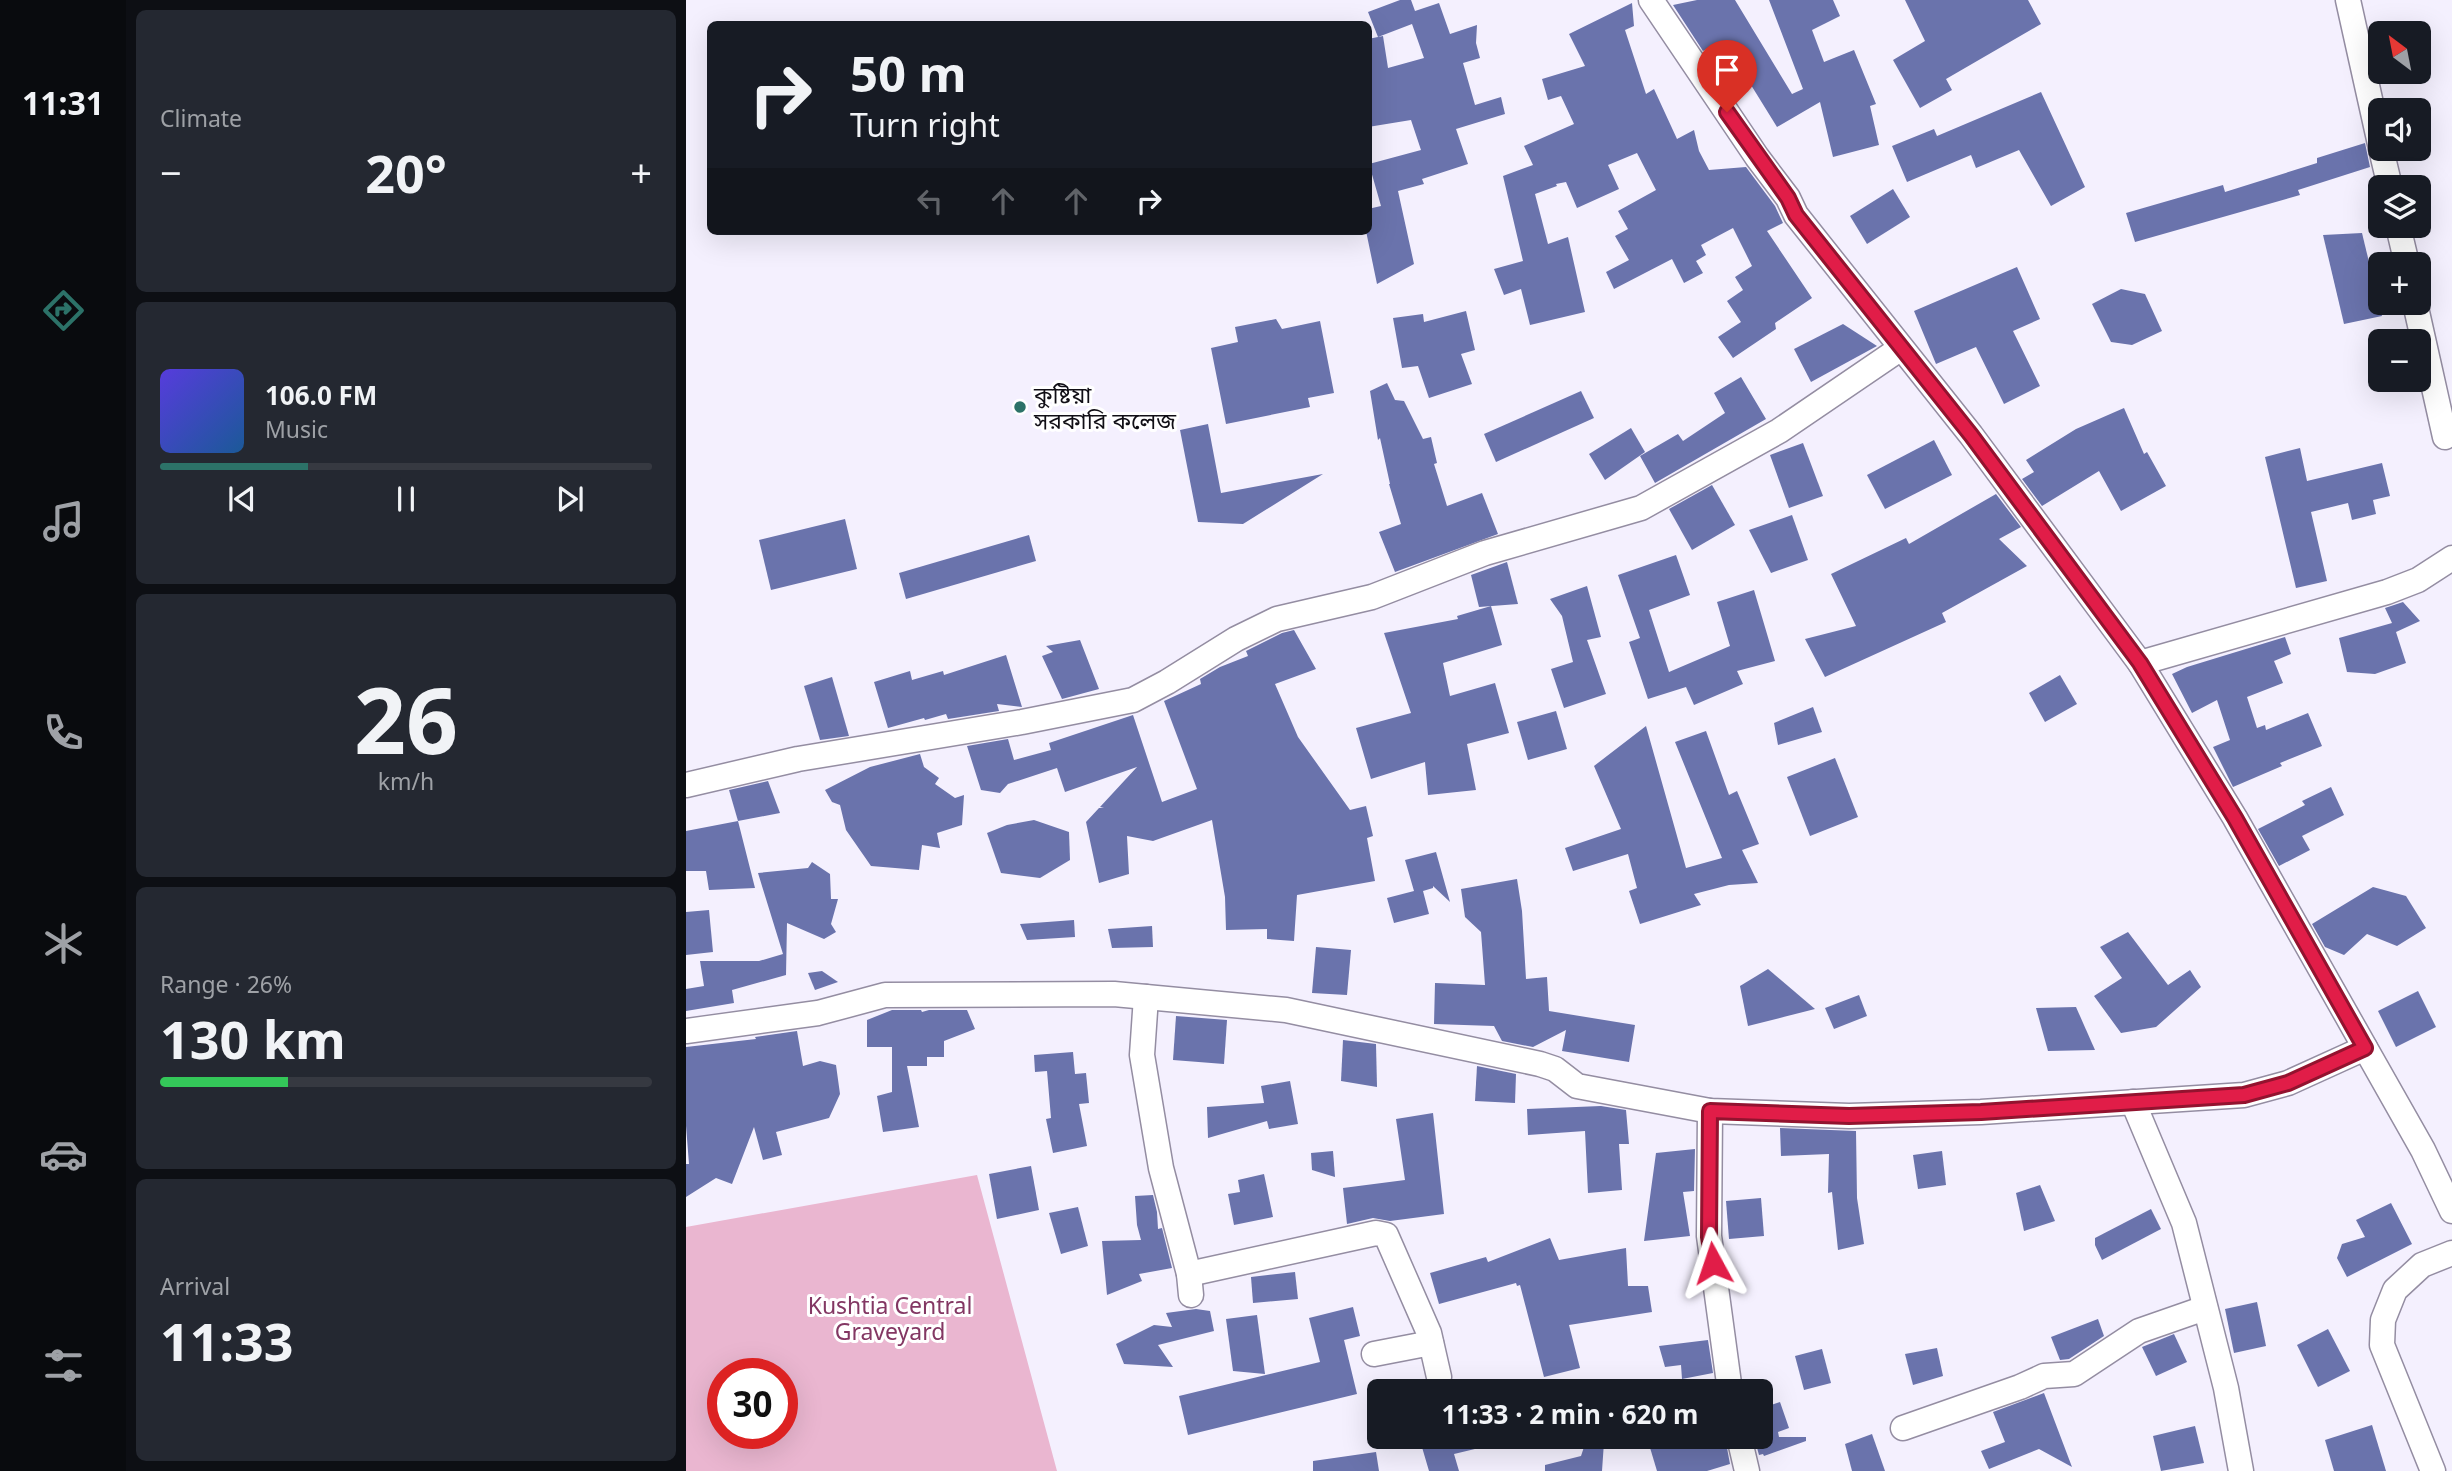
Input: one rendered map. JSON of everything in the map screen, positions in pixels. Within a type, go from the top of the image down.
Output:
[{"type":"street","points":[[1651,0],[1757,157],[1788,198],[1796,215],[1971,435],[2140,663],[2235,818],[2423,1150],[2452,1211]]},
{"type":"street","points":[[2348,0],[2370,98]]},
{"type":"street","points":[[2418,315],[2445,438]]},
{"type":"street","points":[[686,785],[798,760],[1023,722],[1133,700],[1236,639],[1277,619],[1372,597],[1485,553],[1641,508],[1779,431],[1901,348]]},
{"type":"street","points":[[2140,663],[2387,592],[2417,580],[2452,558]]},
{"type":"street","points":[[686,1031],[818,1013],[885,995],[1101,994],[1146,997],[1299,1013],[1540,1064],[1555,1069],[1577,1086],[1710,1111],[1849,1116],[1981,1112],[2244,1095],[2288,1083],[2365,1048]]},
{"type":"street","points":[[1146,997],[1142,1055],[1161,1168],[1190,1285],[1376,1233],[1386,1235],[1431,1343],[1439,1377]]},
{"type":"street","points":[[2133,1102],[2184,1223],[2226,1388],[2241,1471]]},
{"type":"street","points":[[1710,1111],[1709,1237],[1728,1379]]},
{"type":"street","points":[[2433,1471],[2382,1345],[2383,1320],[2395,1290],[2422,1265],[2452,1253]]},
{"type":"street","points":[[1903,1428],[2044,1376],[2074,1374],[2139,1331],[2205,1308]]},
{"type":"street","points":[[1374,1354],[1431,1343]]},
{"type":"street","points":[[1742,1449],[1747,1471]]},
{"type":"green space","name":"Kushtia Central Graveyard","points":[[977,1175],[1057,1471],[686,1471],[686,1227]]},
{"type":"building","points":[[1400,0],[1411,0],[1415,11],[1439,3],[1450,34],[1477,25],[1476,43],[1480,58],[1463,63],[1475,105],[1501,97],[1505,114],[1456,129],[1468,164],[1422,179],[1424,184],[1398,191],[1414,264],[1377,284],[1367,235],[1372,235],[1372,208],[1381,206],[1372,174],[1372,163],[1421,150],[1411,120],[1372,126],[1372,38],[1378,37],[1368,12]],"holes":[[[1412,24],[1424,58],[1388,68],[1383,36],[1378,37]]]},
{"type":"building","points":[[1697,0],[1735,0],[1792,94],[1803,89],[1769,0],[1833,0],[1840,16],[1812,30],[1824,62],[1854,50],[1876,104],[1870,106],[1879,145],[1833,157],[1820,102],[1777,127],[1751,85],[1733,94],[1710,47],[1703,51],[1673,5]]},
{"type":"building","points":[[1905,0],[2028,0],[2041,24],[1946,79],[1952,90],[1920,108],[1893,60],[1925,41]]},
{"type":"building","points":[[1632,3],[1634,26],[1625,30],[1646,94],[1654,89],[1677,139],[1694,130],[1699,151],[1709,170],[1746,167],[1775,206],[1783,223],[1767,231],[1812,298],[1775,323],[1776,329],[1733,358],[1718,337],[1741,322],[1727,301],[1743,290],[1735,277],[1752,266],[1733,228],[1701,245],[1706,255],[1696,261],[1703,273],[1684,283],[1672,259],[1614,289],[1606,272],[1629,260],[1615,236],[1628,229],[1618,211],[1656,190],[1637,153],[1608,165],[1619,189],[1577,208],[1566,182],[1535,194],[1548,244],[1568,237],[1585,312],[1530,325],[1521,289],[1504,295],[1494,269],[1523,261],[1503,176],[1533,165],[1524,146],[1574,124],[1561,96],[1548,100],[1542,79],[1585,66],[1569,34]]},
{"type":"building","points":[[2041,92],[2085,187],[2051,206],[2019,150],[1976,168],[1971,155],[1907,182],[1892,146],[1934,129],[1937,136]]},
{"type":"building","points":[[2365,143],[2370,167],[2298,190],[2300,195],[2135,242],[2126,213],[2223,185],[2225,192],[2317,163],[2317,158]]},
{"type":"building","points":[[1893,189],[1910,217],[1867,244],[1850,216]]},
{"type":"building","points":[[2362,233],[2368,258],[2368,315],[2382,316],[2344,324],[2323,235]]},
{"type":"building","points":[[2017,267],[2040,319],[2013,331],[2040,386],[2004,404],[1976,347],[1936,364],[1914,311]]},
{"type":"building","points":[[2121,289],[2145,294],[2162,331],[2132,345],[2111,342],[2092,304]]},
{"type":"building","points":[[1466,311],[1475,350],[1461,354],[1472,384],[1429,398],[1418,366],[1402,368],[1393,318],[1423,314],[1424,322]]},
{"type":"building","points":[[1276,319],[1282,329],[1320,321],[1334,393],[1308,398],[1310,407],[1226,424],[1211,348],[1238,342],[1235,327]]},
{"type":"building","points":[[1843,324],[1877,346],[1811,382],[1794,349]]},
{"type":"building","points":[[1741,377],[1766,419],[1655,483],[1640,456],[1678,434],[1683,441],[1725,413],[1714,393]]},
{"type":"building","points":[[1387,383],[1395,400],[1404,401],[1423,439],[1431,437],[1437,463],[1434,464],[1447,506],[1482,493],[1498,534],[1395,572],[1379,532],[1401,524],[1389,484],[1380,438],[1378,440],[1370,391]]},
{"type":"building","points":[[1581,391],[1594,418],[1496,462],[1484,434]]},
{"type":"building","points":[[2124,408],[2144,454],[2147,452],[2166,486],[2121,511],[2099,471],[2042,506],[2022,479],[2034,472],[2026,460],[2076,429]]},
{"type":"building","points":[[1208,424],[1221,493],[1323,474],[1243,524],[1198,522],[1180,430]]},
{"type":"building","points":[[1631,428],[1645,452],[1605,480],[1589,454]]},
{"type":"building","points":[[1934,440],[1952,475],[1885,509],[1867,475]]},
{"type":"building","points":[[1803,443],[1823,496],[1789,508],[1770,455]]},
{"type":"building","points":[[2300,448],[2307,481],[2382,463],[2390,496],[2373,500],[2376,514],[2352,520],[2348,503],[2311,512],[2327,581],[2296,588],[2265,457]]},
{"type":"building","points":[[1712,485],[1735,525],[1692,550],[1669,509]]},
{"type":"building","points":[[1996,494],[2021,527],[1999,539],[2027,566],[1942,613],[1946,622],[1825,677],[1805,639],[1856,626],[1831,574],[1906,538],[1909,544]]},
{"type":"building","points":[[1792,515],[1808,560],[1771,573],[1749,530]]},
{"type":"building","points":[[845,519],[857,569],[771,590],[759,540]]},
{"type":"building","points":[[1029,535],[1036,561],[906,599],[899,573]]},
{"type":"building","points":[[1676,555],[1690,595],[1649,610],[1669,672],[1730,646],[1717,602],[1754,590],[1775,661],[1737,671],[1743,684],[1694,705],[1686,687],[1648,699],[1629,642],[1640,638],[1618,575]]},
{"type":"building","points":[[1507,562],[1518,604],[1479,607],[1471,575]]},
{"type":"building","points":[[1587,586],[1601,637],[1587,640],[1606,694],[1564,708],[1551,669],[1573,662],[1562,616],[1550,599]]},
{"type":"building","points":[[2403,602],[2420,621],[2396,632],[2406,663],[2375,674],[2347,672],[2339,638],[2392,623],[2385,608]]},
{"type":"building","points":[[1491,606],[1502,645],[1443,663],[1450,696],[1495,683],[1509,733],[1467,744],[1476,790],[1428,795],[1425,762],[1371,779],[1356,728],[1411,713],[1384,633],[1458,619],[1457,616]]},
{"type":"building","points":[[1294,630],[1316,669],[1275,684],[1298,737],[1350,810],[1366,806],[1373,836],[1367,838],[1375,881],[1297,895],[1294,941],[1267,939],[1267,929],[1226,930],[1225,897],[1212,820],[1153,841],[1127,836],[1129,874],[1099,883],[1086,822],[1099,808],[1104,808],[1100,807],[1137,767],[1065,792],[1057,768],[1008,784],[1000,793],[981,790],[967,746],[1008,739],[1014,760],[1051,750],[1049,743],[1133,715],[1162,802],[1197,789],[1164,701],[1201,684],[1200,679],[1220,667],[1248,656],[1246,651]]},
{"type":"building","points":[[2285,637],[2291,654],[2274,661],[2283,683],[2247,697],[2257,728],[2265,725],[2266,730],[2308,713],[2322,746],[2280,763],[2282,766],[2233,787],[2213,747],[2230,740],[2217,700],[2192,713],[2172,674]]},
{"type":"building","points":[[1080,640],[1099,689],[1062,699],[1042,656],[1053,652],[1046,646]]},
{"type":"building","points":[[1006,655],[1022,707],[997,704],[999,711],[948,719],[946,714],[888,728],[874,682],[910,671],[912,680],[943,671],[944,675]]},
{"type":"building","points":[[2060,675],[2077,704],[2045,722],[2029,693]]},
{"type":"building","points":[[832,677],[849,736],[820,740],[804,686]]},
{"type":"building","points":[[1813,707],[1822,732],[1778,745],[1774,723]]},
{"type":"building","points":[[1556,711],[1567,749],[1528,760],[1517,722]]},
{"type":"building","points":[[1646,726],[1686,868],[1722,858],[1675,742],[1706,731],[1729,795],[1737,791],[1759,844],[1742,850],[1758,883],[1729,885],[1694,894],[1701,905],[1640,924],[1629,891],[1637,888],[1628,854],[1573,871],[1565,848],[1621,829],[1594,766]]},
{"type":"building","points":[[920,754],[924,767],[939,778],[935,784],[955,798],[964,795],[962,825],[937,833],[940,848],[922,845],[919,870],[871,866],[846,830],[840,805],[832,802],[825,790],[870,767]]},
{"type":"building","points":[[1835,758],[1858,817],[1810,836],[1787,777]]},
{"type":"building","points":[[768,781],[780,813],[738,821],[729,790]]},
{"type":"building","points":[[2331,787],[2344,815],[2302,836],[2310,850],[2279,866],[2258,829],[2305,805],[2302,801]]},
{"type":"building","points":[[1034,820],[1069,832],[1070,860],[1040,878],[1001,873],[987,833],[1007,825]]},
{"type":"building","points":[[738,821],[755,888],[709,890],[706,871],[686,871],[686,831]]},
{"type":"building","points":[[1436,852],[1450,902],[1433,886],[1423,891],[1429,914],[1394,923],[1387,898],[1414,891],[1405,860]]},
{"type":"building","points":[[812,862],[830,874],[831,899],[838,899],[831,924],[836,932],[824,939],[787,923],[786,975],[732,990],[734,1003],[686,1011],[686,989],[704,986],[700,961],[759,961],[783,954],[758,873],[808,868]]},
{"type":"building","points":[[1517,879],[1522,911],[1526,979],[1547,977],[1549,1011],[1635,1025],[1629,1062],[1562,1051],[1566,1030],[1533,1047],[1502,1041],[1494,1026],[1434,1024],[1435,983],[1485,985],[1481,932],[1465,917],[1461,889]]},
{"type":"building","points":[[2373,887],[2406,896],[2426,928],[2397,946],[2367,934],[2344,955],[2325,947],[2312,924]]},
{"type":"building","points":[[709,910],[713,952],[686,955],[686,912]]},
{"type":"building","points":[[1074,920],[1075,937],[1027,940],[1020,924]]},
{"type":"building","points":[[1152,926],[1153,947],[1112,948],[1108,929]]},
{"type":"building","points":[[2128,932],[2168,985],[2190,970],[2201,987],[2156,1027],[2121,1033],[2094,996],[2122,978],[2100,947]]},
{"type":"building","points":[[1316,947],[1351,950],[1347,995],[1312,993]]},
{"type":"building","points":[[1768,969],[1815,1009],[1748,1026],[1740,986]]},
{"type":"building","points":[[822,971],[838,982],[815,990],[808,973]]},
{"type":"building","points":[[2418,991],[2436,1027],[2396,1047],[2378,1011]]},
{"type":"building","points":[[1859,995],[1867,1016],[1834,1029],[1825,1008]]},
{"type":"building","points":[[2076,1007],[2095,1050],[2048,1051],[2036,1008]]},
{"type":"building","points":[[892,1010],[967,1010],[975,1029],[944,1041],[944,1057],[927,1057],[927,1066],[907,1066],[919,1127],[883,1132],[877,1096],[892,1092],[892,1047],[867,1047],[867,1020]]},
{"type":"building","points":[[1176,1016],[1227,1020],[1224,1064],[1173,1060]]},
{"type":"building","points":[[797,1031],[803,1066],[820,1061],[836,1065],[840,1094],[829,1118],[776,1132],[782,1155],[763,1160],[754,1127],[732,1184],[716,1178],[686,1197],[686,1164],[689,1164],[686,1047]]},
{"type":"building","points":[[1343,1040],[1376,1044],[1377,1087],[1341,1081]]},
{"type":"building","points":[[1073,1052],[1075,1074],[1086,1073],[1089,1103],[1079,1104],[1087,1146],[1053,1153],[1046,1119],[1051,1118],[1047,1071],[1035,1072],[1034,1055]]},
{"type":"building","points":[[1477,1066],[1516,1074],[1515,1103],[1475,1101]]},
{"type":"building","points":[[1290,1081],[1298,1124],[1269,1129],[1267,1121],[1208,1138],[1207,1107],[1264,1103],[1261,1086]]},
{"type":"building","points":[[1601,1106],[1626,1110],[1629,1144],[1619,1144],[1622,1190],[1588,1193],[1585,1131],[1528,1135],[1527,1109]]},
{"type":"building","points":[[1433,1113],[1444,1214],[1390,1221],[1373,1218],[1347,1224],[1343,1188],[1405,1180],[1396,1119]]},
{"type":"building","points":[[1780,1128],[1856,1131],[1857,1198],[1864,1244],[1838,1250],[1832,1192],[1828,1193],[1829,1154],[1781,1156]]},
{"type":"building","points":[[1695,1149],[1694,1191],[1683,1192],[1690,1236],[1644,1241],[1656,1153]]},
{"type":"building","points":[[1333,1151],[1335,1177],[1312,1170],[1311,1153]]},
{"type":"building","points":[[1942,1151],[1946,1185],[1918,1189],[1913,1155]]},
{"type":"building","points":[[1031,1166],[1039,1210],[997,1219],[989,1174]]},
{"type":"building","points":[[1264,1174],[1273,1217],[1234,1225],[1228,1194],[1240,1192],[1238,1180]]},
{"type":"building","points":[[2040,1185],[2055,1221],[2024,1231],[2016,1193]]},
{"type":"building","points":[[1153,1195],[1158,1229],[1162,1228],[1172,1268],[1139,1274],[1142,1281],[1107,1295],[1102,1241],[1141,1240],[1135,1196]]},
{"type":"building","points":[[1761,1198],[1764,1236],[1729,1239],[1726,1201]]},
{"type":"building","points":[[2391,1203],[2412,1244],[2347,1277],[2337,1258],[2342,1244],[2365,1237],[2356,1220]]},
{"type":"building","points":[[1078,1207],[1088,1246],[1061,1254],[1049,1213]]},
{"type":"building","points":[[2151,1209],[2161,1229],[2102,1260],[2095,1245],[2095,1238]]},
{"type":"building","points":[[1550,1238],[1559,1260],[1626,1248],[1628,1286],[1648,1286],[1652,1312],[1569,1325],[1580,1368],[1544,1377],[1520,1285],[1517,1286],[1516,1283],[1439,1304],[1430,1273],[1486,1257],[1488,1262]]},
{"type":"building","points":[[1295,1272],[1298,1299],[1253,1303],[1251,1277]]},
{"type":"building","points":[[2257,1302],[2266,1346],[2234,1353],[2225,1309]]},
{"type":"building","points":[[1353,1307],[1360,1336],[1344,1340],[1357,1394],[1188,1435],[1179,1396],[1320,1362],[1309,1318]]},
{"type":"building","points":[[1196,1309],[1210,1311],[1214,1331],[1158,1345],[1173,1367],[1124,1364],[1116,1344],[1154,1325],[1172,1327],[1166,1313]]},
{"type":"building","points":[[1257,1315],[1265,1374],[1233,1371],[1226,1319]]},
{"type":"building","points":[[2098,1319],[2104,1336],[2069,1359],[2060,1360],[2051,1337]]},
{"type":"building","points":[[2328,1329],[2350,1371],[2318,1387],[2297,1345]]},
{"type":"building","points":[[2174,1334],[2187,1362],[2156,1376],[2142,1347]]},
{"type":"building","points":[[1708,1340],[1713,1373],[1682,1379],[1681,1365],[1665,1367],[1659,1346]]},
{"type":"building","points":[[1937,1348],[1943,1376],[1913,1385],[1905,1354]]},
{"type":"building","points":[[1822,1349],[1831,1383],[1804,1390],[1795,1356]]},
{"type":"building","points":[[2044,1393],[2072,1467],[2039,1449],[1989,1469],[1981,1451],[2005,1442],[1993,1412]]},
{"type":"building","points":[[1780,1402],[1789,1428],[1778,1432],[1779,1437],[1806,1437],[1806,1441],[1764,1456],[1759,1455],[1757,1449],[1773,1449],[1773,1404]]},
{"type":"building","points":[[2372,1425],[2386,1471],[2334,1471],[2325,1440]]},
{"type":"building","points":[[2195,1426],[2204,1463],[2161,1471],[2153,1436]]},
{"type":"building","points":[[1872,1434],[1885,1471],[1852,1471],[1845,1444]]},
{"type":"building","points":[[1423,1449],[1475,1449],[1454,1454],[1459,1471],[1429,1471]]},
{"type":"building","points":[[1583,1449],[1604,1449],[1602,1471],[1545,1471],[1545,1465],[1581,1456]]},
{"type":"building","points":[[1650,1449],[1727,1449],[1730,1464],[1707,1471],[1657,1471]]},
{"type":"building","points":[[1376,1452],[1379,1471],[1313,1471],[1313,1461]]},
{"type":"place","name":"কুষ্টিয়া সরকারি কলেজ","points":[[1020,407]]},
{"type":"route","points":[[1713,1263],[1709,1237],[1710,1111],[1849,1116],[1981,1112],[2244,1095],[2288,1083],[2365,1048],[2235,818],[2140,663],[1971,435],[1796,215],[1788,198],[1727,112]]}]
